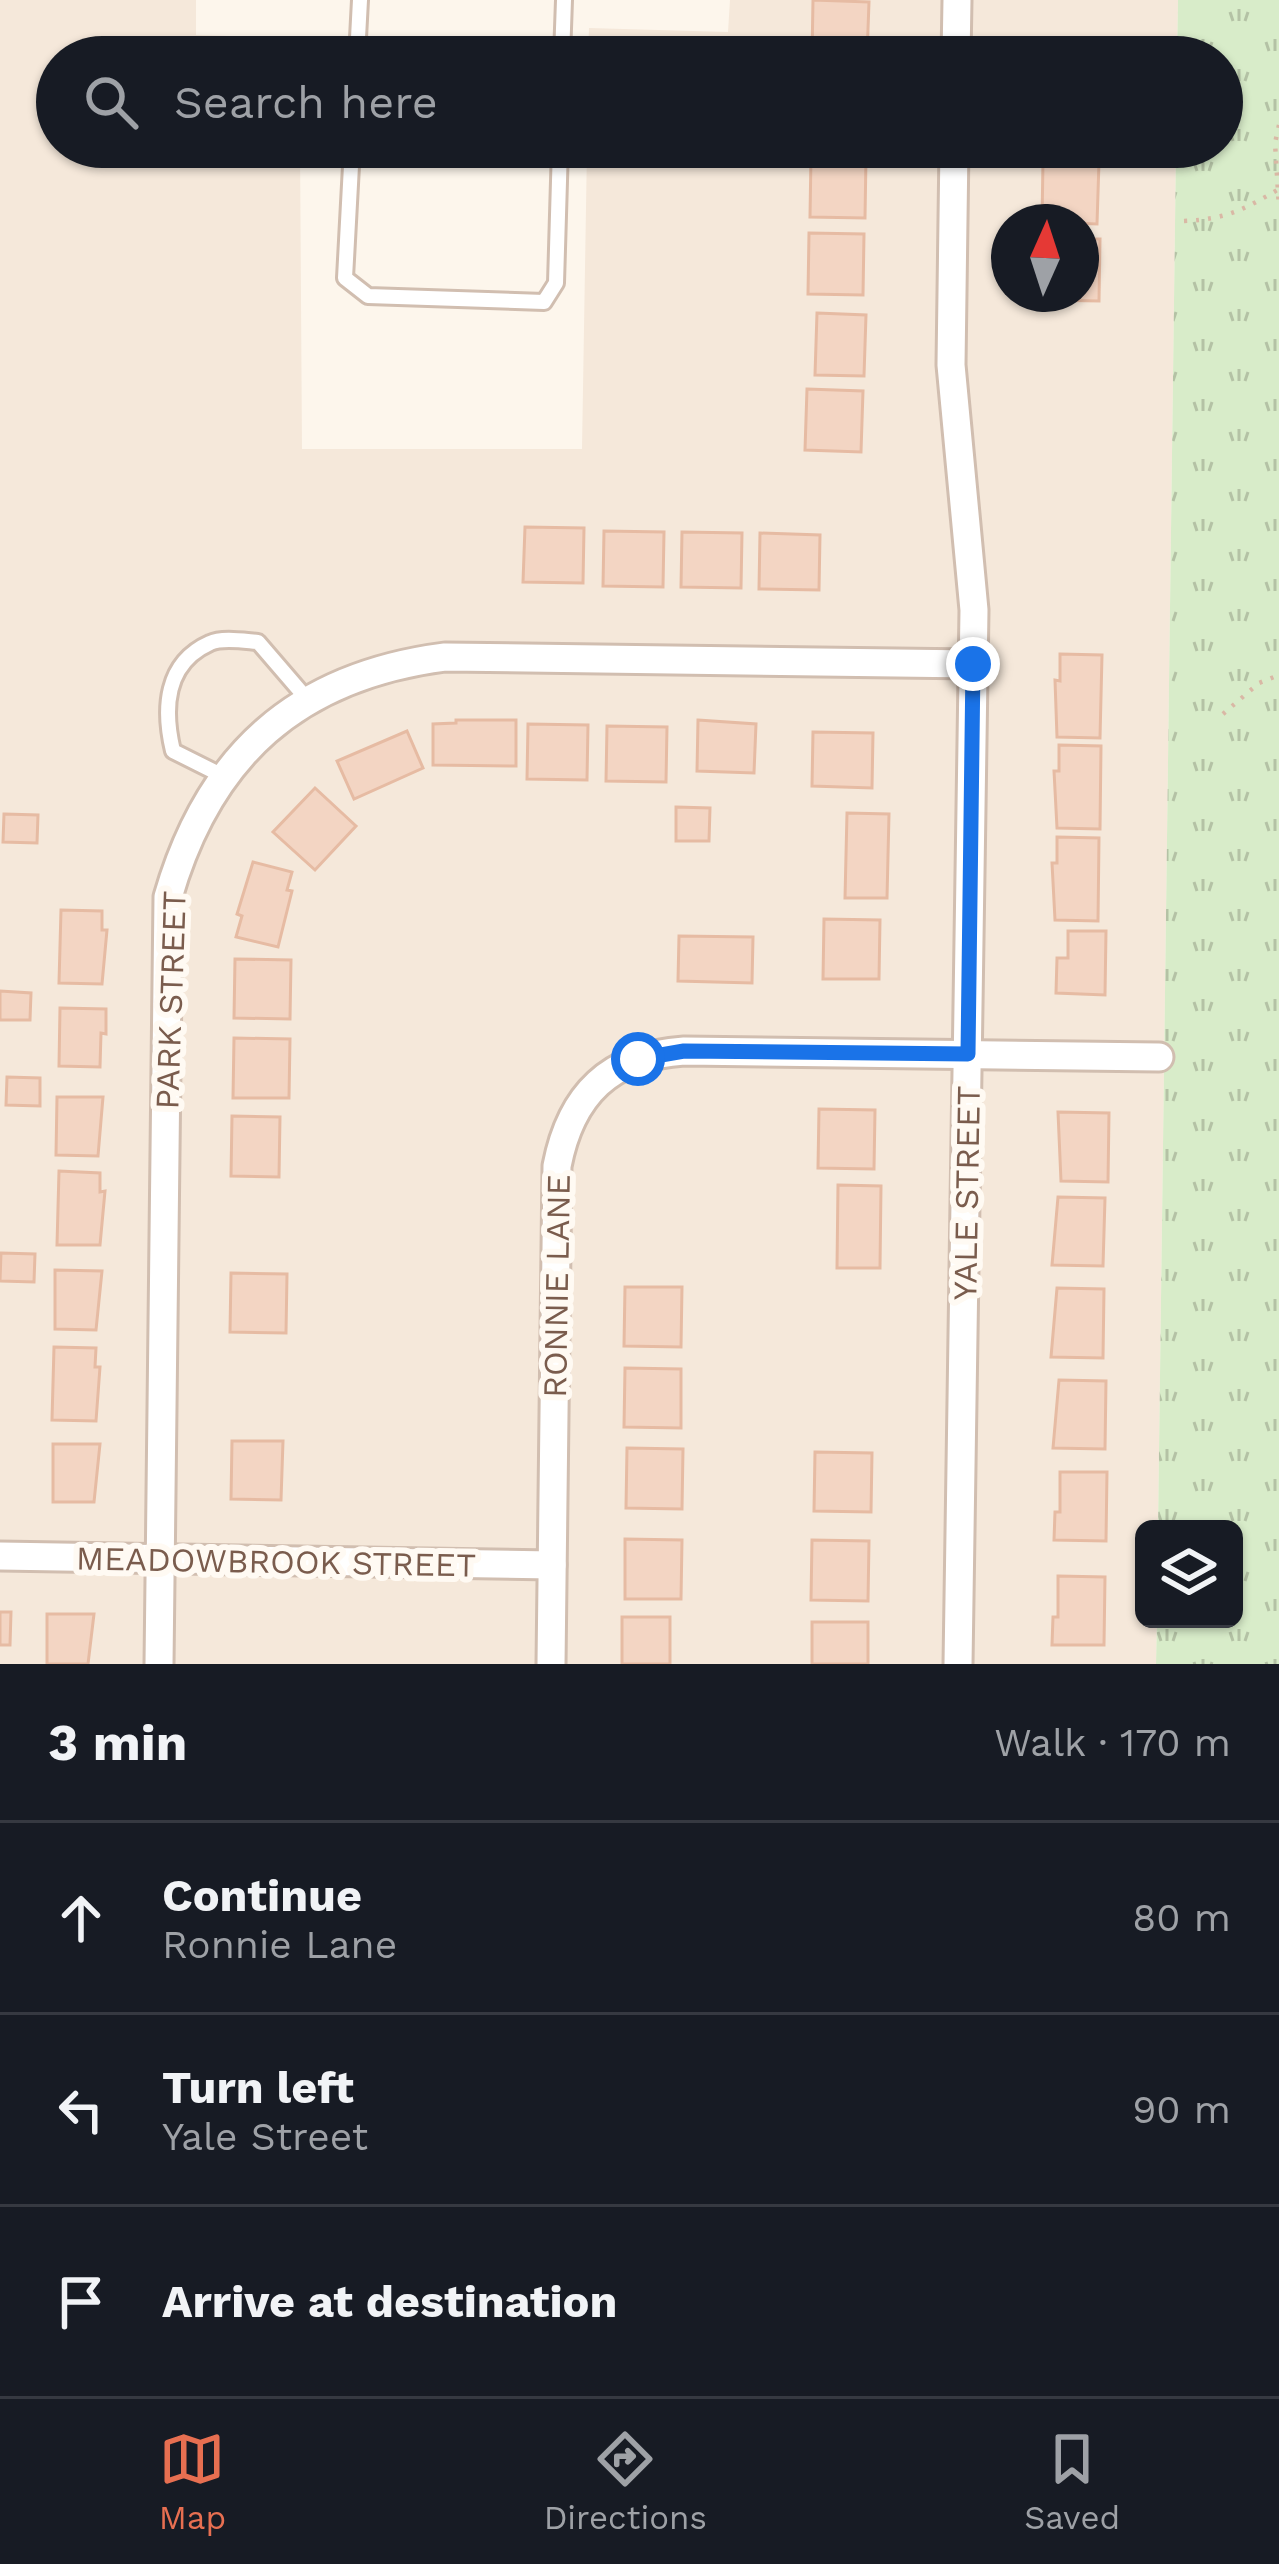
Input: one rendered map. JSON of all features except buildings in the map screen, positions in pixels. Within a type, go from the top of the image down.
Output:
[{"type":"street","points":[[956,36],[957,0]]},
{"type":"street","name":"YALE STREET","points":[[954,168],[951,365],[970,561],[973,664],[958,1664]]},
{"type":"street","name":"PARK STREET","points":[[159,1664],[168,897],[196,820],[223,776],[257,738],[307,699],[363,673],[445,656],[973,664]]},
{"type":"street","name":"RONNIE LANE","points":[[550,1664],[557,1166],[569,1120],[592,1087],[614,1070],[665,1052],[1159,1058]]},
{"type":"street","name":"MEADOWBROOK STREET","points":[[0,1556],[552,1565]]},
{"type":"lane","points":[[358,36],[360,0]]},
{"type":"lane","points":[[563,36],[564,0]]},
{"type":"lane","points":[[351,168],[345,278],[368,296],[544,302],[556,283],[559,168]]},
{"type":"lane","points":[[223,776],[173,752],[167,696],[176,670],[212,641],[258,641],[307,699]]},
{"type":"path","points":[[1279,124],[1275,143],[1279,208]]},
{"type":"path","points":[[1184,221],[1219,220],[1248,209],[1278,189]]},
{"type":"path","points":[[1223,715],[1259,683],[1279,675]]},
{"type":"shaded area","points":[[0,0],[196,0],[196,35],[230,36],[36,36],[36,168],[300,168],[302,449],[582,449],[587,168],[1176,168],[1158,1520],[1135,1520],[1135,1628],[1157,1628],[1156,1664],[0,1664]]},
{"type":"shaded area","points":[[730,0],[1178,0],[1177,36],[589,36],[589,28],[728,32]]},
{"type":"green space","points":[[1178,0],[1279,0],[1279,1664],[1156,1664],[1157,1628],[1243,1628],[1243,1520],[1158,1520],[1176,168],[1243,168],[1243,36],[1177,36]]},
{"type":"route","points":[[638,1059],[684,1051],[968,1054],[973,664]]}]
